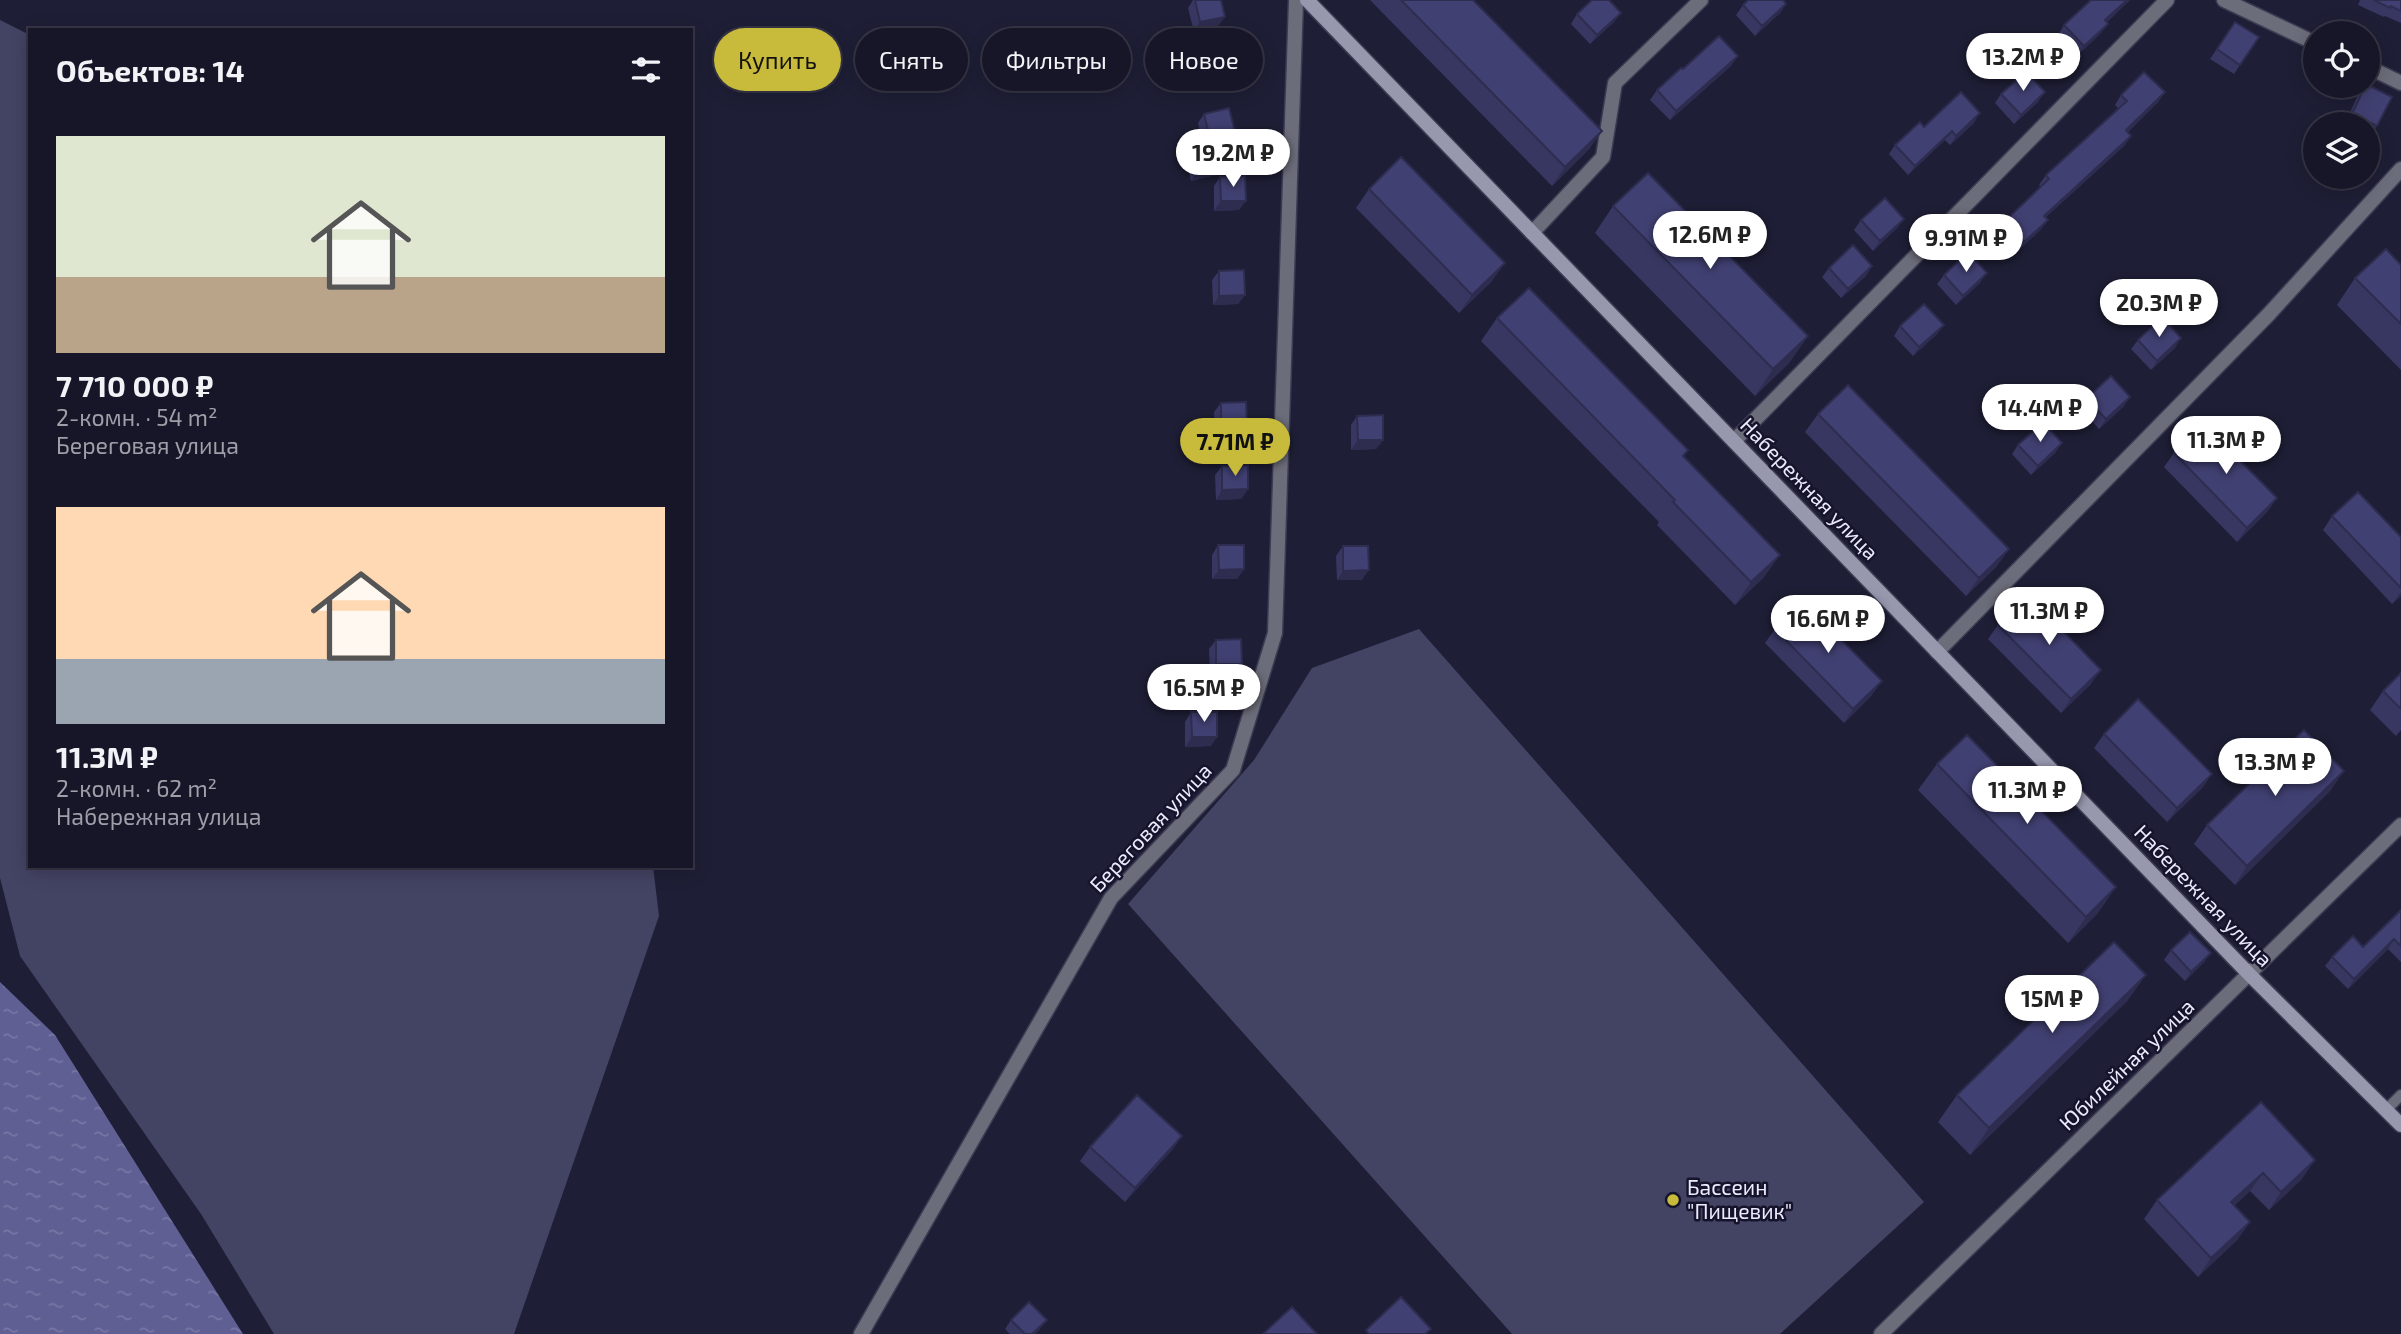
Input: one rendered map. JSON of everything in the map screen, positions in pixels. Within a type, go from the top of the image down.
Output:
[{"type":"street","name":"Береговая улица","points":[[861,1334],[1111,898],[1233,770],[1275,633],[1296,0]]},
{"type":"street","name":"Набережная улица","points":[[1307,0],[2250,975],[2401,1125]]},
{"type":"street","points":[[1532,233],[1603,157],[1615,83],[1700,0]]},
{"type":"street","points":[[1734,441],[2167,0]]},
{"type":"street","points":[[2224,0],[2303,37]]},
{"type":"street","points":[[2380,73],[2401,83]]},
{"type":"street","points":[[1937,652],[2269,314],[2401,169]]},
{"type":"street","name":"Юбилейная улица","points":[[1881,1334],[2401,825]]},
{"type":"lane","points":[[2386,1110],[2401,1095]]},
{"type":"shaded area","points":[[0,20],[28,34],[28,868],[653,868],[659,916],[514,1334],[274,1334],[201,1214],[20,956],[0,878]]},
{"type":"shaded area","points":[[1419,629],[1924,1202],[1780,1334],[1512,1334],[1128,904],[1254,760],[1312,668]]},
{"type":"water","points":[[0,982],[55,1035],[243,1334],[0,1334]]},
{"type":"building","points":[[1195,0],[1221,0],[1225,17],[1200,22]]},
{"type":"building","points":[[1401,0],[1473,0],[1602,131],[1565,167]]},
{"type":"building","points":[[1592,0],[1609,0],[1621,13],[1597,35],[1577,14]]},
{"type":"building","points":[[1748,0],[1783,0],[1786,4],[1762,26],[1743,5]]},
{"type":"building","points":[[2091,0],[2127,0],[2105,20],[2108,24],[2084,46],[2064,25]]},
{"type":"building","points":[[2374,0],[2401,0],[2401,11],[2391,6],[2390,8]]},
{"type":"building","points":[[2235,22],[2259,37],[2240,65],[2217,49]]},
{"type":"building","points":[[1719,36],[1738,56],[1676,111],[1657,90]]},
{"type":"building","points":[[2026,72],[2045,92],[2021,115],[2001,94]]},
{"type":"building","points":[[2144,72],[2165,92],[2126,130],[2131,136],[2044,216],[2048,220],[2024,242],[2005,221],[2049,179],[2046,175],[2127,101],[2121,95]]},
{"type":"building","points":[[2380,91],[2392,97],[2380,120],[2380,112],[2353,112],[2359,98],[2380,98]]},
{"type":"building","points":[[1961,92],[1980,113],[1956,136],[1952,131],[1915,166],[1895,145],[1920,122],[1924,127]]},
{"type":"building","points":[[1229,108],[1235,132],[1210,138],[1204,114]]},
{"type":"building","points":[[1217,142],[1222,165],[1198,171],[1192,147]]},
{"type":"building","points":[[1401,157],[1505,263],[1472,295],[1369,189]]},
{"type":"building","points":[[1648,173],[1808,336],[1773,369],[1613,206]]},
{"type":"building","points":[[1245,176],[1246,201],[1221,201],[1220,177]]},
{"type":"building","points":[[1885,198],[1904,219],[1880,241],[1861,220]]},
{"type":"building","points":[[1853,245],[1872,266],[1848,289],[1829,268]]},
{"type":"building","points":[[2386,249],[2401,265],[2401,324],[2355,278]]},
{"type":"building","points":[[1968,252],[1987,273],[1963,296],[1944,275]]},
{"type":"building","points":[[1244,270],[1245,295],[1219,296],[1219,271]]},
{"type":"building","points":[[1529,288],[1688,450],[1683,456],[1780,555],[1751,582],[1497,318]]},
{"type":"building","points":[[1924,304],[1944,325],[1919,347],[1900,326]]},
{"type":"building","points":[[2162,317],[2181,338],[2157,361],[2138,340]]},
{"type":"building","points":[[2111,376],[2130,397],[2106,419],[2086,399]]},
{"type":"building","points":[[1848,385],[2009,549],[1979,578],[1818,414]]},
{"type":"building","points":[[1246,402],[1247,427],[1221,427],[1221,403]]},
{"type":"building","points":[[1383,415],[1383,440],[1358,440],[1357,416]]},
{"type":"building","points":[[2043,422],[2062,443],[2038,466],[2018,445]]},
{"type":"building","points":[[2204,424],[2277,498],[2247,528],[2174,453]]},
{"type":"building","points":[[1248,465],[1248,489],[1222,490],[1222,466]]},
{"type":"building","points":[[2358,492],[2401,537],[2401,588],[2332,516]]},
{"type":"building","points":[[1218,545],[1244,545],[1244,569],[1219,570]]},
{"type":"building","points":[[1343,546],[1368,546],[1369,570],[1343,571]]},
{"type":"building","points":[[2028,595],[2101,670],[2071,699],[1998,625]]},
{"type":"building","points":[[1803,601],[1882,681],[1853,709],[1775,629]]},
{"type":"building","points":[[1241,639],[1242,664],[1216,664],[1216,640]]},
{"type":"building","points":[[2401,673],[2401,709],[2383,691]]},
{"type":"building","points":[[2138,699],[2212,774],[2177,808],[2104,734]]},
{"type":"building","points":[[1191,712],[1217,712],[1217,737],[1192,737]]},
{"type":"building","points":[[2304,730],[2344,771],[2247,866],[2207,825]]},
{"type":"building","points":[[1967,735],[2116,887],[2086,917],[1937,764]]},
{"type":"building","points":[[2401,910],[2401,946],[2394,939],[2354,979],[2332,957],[2353,936],[2363,947]]},
{"type":"building","points":[[2190,932],[2211,953],[2191,972],[2171,950]]},
{"type":"building","points":[[2114,942],[2146,975],[1989,1128],[1957,1095]]},
{"type":"building","points":[[1137,1095],[1182,1136],[1135,1188],[1090,1147]]},
{"type":"building","points":[[2261,1102],[2315,1160],[2281,1192],[2263,1173],[2231,1202],[2250,1222],[2211,1258],[2157,1200]]},
{"type":"building","points":[[1401,1297],[1431,1329],[1425,1334],[1369,1334],[1366,1330]]},
{"type":"building","points":[[1029,1302],[1047,1320],[1032,1334],[1025,1334],[1011,1320]]},
{"type":"building","points":[[1292,1307],[1317,1334],[1263,1334]]},
{"type":"place","name":"Бассеин \"Пищевик\"","points":[[1673,1200]]}]
